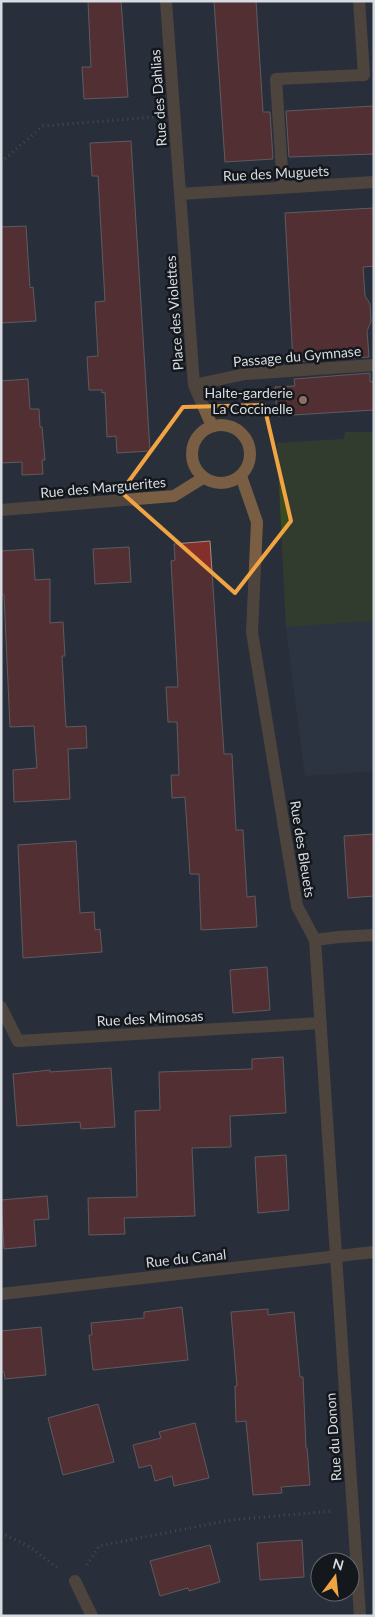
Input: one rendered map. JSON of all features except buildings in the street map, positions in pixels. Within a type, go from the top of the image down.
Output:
[{"type":"street","name":"Rue des Dahlias","points":[[166,1],[180,194]]},
{"type":"street","points":[[282,187],[276,79],[364,75],[359,1]]},
{"type":"street","name":"Rue des Muguets","points":[[180,194],[374,182]]},
{"type":"street","name":"Place des Violettes","points":[[180,194],[194,385],[212,426]]},
{"type":"street","name":"Passage du Gymnase","points":[[194,385],[245,374],[374,365]]},
{"type":"street","points":[[224,425],[234,428],[246,438],[250,447],[250,461],[247,469],[241,476],[224,484],[214,483],[203,478],[192,461],[192,448],[197,436],[212,426],[224,425]]},
{"type":"street","name":"Rue des Bleuets","points":[[241,476],[257,522],[252,632],[297,906],[315,940],[336,1256]]},
{"type":"street","name":"Rue des Marguerites","points":[[1,510],[174,496],[203,478]]},
{"type":"street","points":[[315,940],[339,936],[374,935]]},
{"type":"street","name":"Rue des Mimosas","points":[[1,1007],[18,1041],[321,1023]]},
{"type":"street","name":"Rue du Canal","points":[[1,1294],[374,1252]]},
{"type":"street","name":"Rue du Donon","points":[[336,1256],[360,1616]]},
{"type":"street","points":[[76,1582],[92,1616]]},
{"type":"path","points":[[1,162],[42,126],[174,116]]},
{"type":"path","points":[[1,1533],[30,1547],[76,1582],[99,1546],[231,1520],[352,1509]]},
{"type":"highlighted area","points":[[264,405],[291,521],[235,593],[121,492],[183,407]]},
{"type":"shaded area","points":[[374,621],[374,771],[305,776],[286,627]]},
{"type":"green space","points":[[345,432],[374,432],[374,621],[286,627],[277,443],[344,439]]},
{"type":"place","name":"Halte-garderie La Coccinelle","points":[[303,400]]}]
